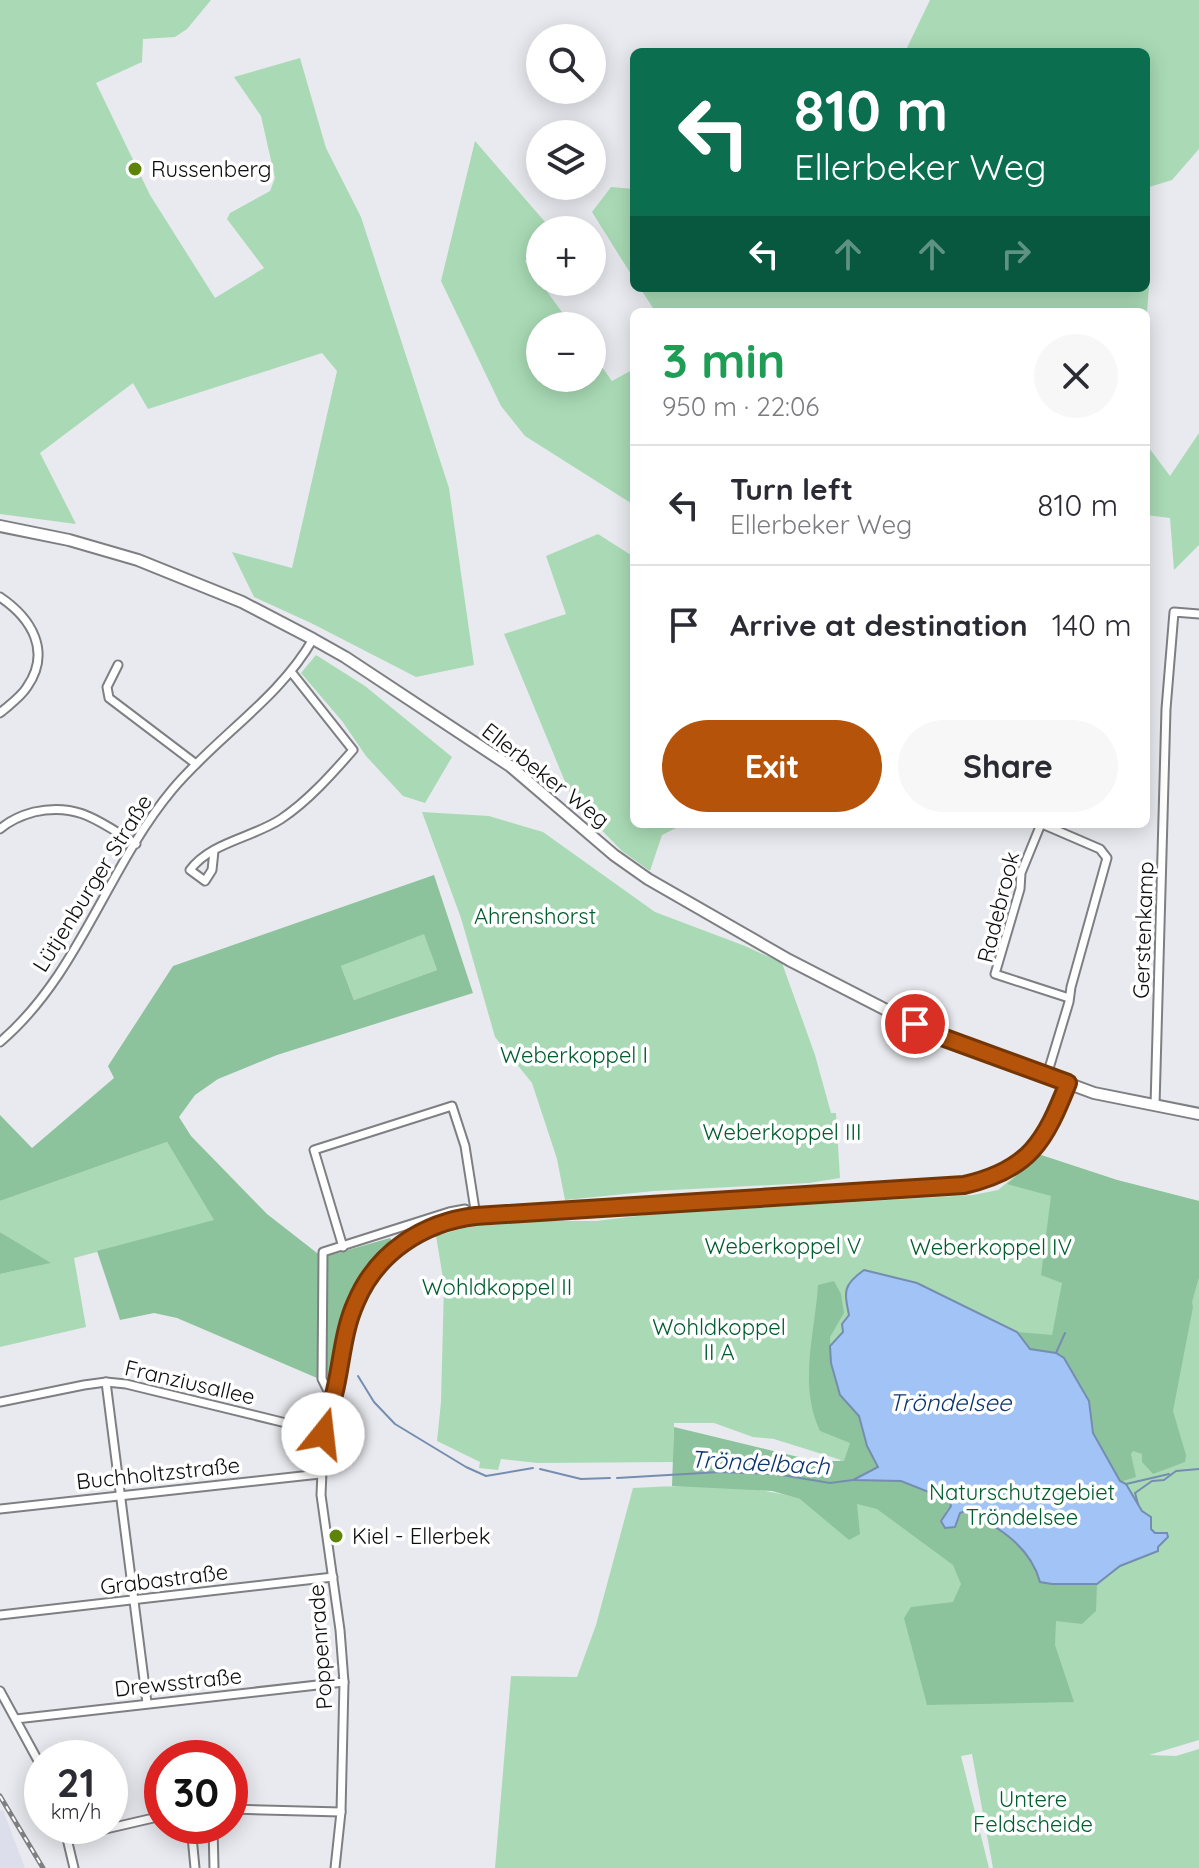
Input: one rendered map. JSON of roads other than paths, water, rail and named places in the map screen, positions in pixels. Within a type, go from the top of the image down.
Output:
[{"type":"street","name":"Ellerbeker Weg","points":[[0,526],[69,540],[138,560],[242,602],[313,639],[510,766],[614,855],[648,879],[789,960],[896,1015],[942,1037],[1113,1098],[1199,1114]]},
{"type":"street","points":[[0,597],[24,616],[36,637],[38,649],[33,676],[27,688],[0,713]]},
{"type":"street","name":"Gerstenkamp","points":[[1155,1106],[1166,709],[1174,612],[1199,614]]},
{"type":"street","name":"Lütjenburger Straße","points":[[0,1042],[54,980],[172,790],[292,673],[313,639]]},
{"type":"street","points":[[118,665],[107,687],[109,698],[196,764]]},
{"type":"street","points":[[214,851],[281,819],[353,750],[292,673]]},
{"type":"street","points":[[0,829],[28,814],[52,808],[68,809],[90,816],[136,844]]},
{"type":"street","name":"Radebrook","points":[[1040,828],[1021,873],[1020,889],[995,974],[1069,998]]},
{"type":"street","name":"Radebrook","points":[[1047,1075],[1107,858],[1100,849],[1051,828]]},
{"type":"street","points":[[335,1392],[327,1389],[322,1379],[323,1252],[465,1209],[476,1216],[973,1183],[1000,1174],[1027,1156],[1055,1116],[1068,1083]]},
{"type":"street","points":[[343,1247],[314,1150],[452,1106],[465,1146],[476,1216]]},
{"type":"street","name":"Poppenrade","points":[[335,1868],[341,1812],[344,1682],[320,1474],[324,1425],[335,1392],[348,1323],[356,1301],[377,1267],[415,1235],[445,1222],[476,1216]]},
{"type":"street","points":[[106,1382],[118,1496],[147,1703]]},
{"type":"street","name":"Franziusallee","points":[[0,1402],[106,1382],[136,1386],[290,1424],[315,1428],[324,1425]]},
{"type":"street","name":"Buchholtzstraße","points":[[0,1509],[320,1474]]},
{"type":"street","name":"Grabastraße","points":[[0,1615],[333,1577]]},
{"type":"street","name":"Drewsstraße","points":[[16,1719],[344,1682]]},
{"type":"street","points":[[0,1691],[27,1740]]},
{"type":"street","points":[[248,1809],[341,1812]]},
{"type":"street","points":[[68,1844],[74,1868]]},
{"type":"street","points":[[193,1844],[195,1868]]},
{"type":"street","points":[[213,1844],[214,1868]]},
{"type":"water","name":"Tröndelsee","points":[[864,1270],[917,1283],[1017,1332],[1030,1349],[1056,1353],[1064,1358],[1089,1401],[1093,1433],[1120,1481],[1126,1484],[1142,1511],[1151,1517],[1151,1529],[1155,1533],[1167,1533],[1168,1537],[1158,1551],[1120,1566],[1097,1584],[1040,1582],[1029,1558],[1011,1538],[967,1510],[960,1513],[955,1527],[945,1528],[941,1521],[951,1506],[949,1500],[901,1481],[853,1480],[878,1467],[867,1446],[859,1416],[840,1395],[831,1363],[830,1346],[843,1332],[842,1324],[849,1315],[847,1289]]},
{"type":"waterway","points":[[1056,1353],[1065,1333]]},
{"type":"waterway","name":"Tröndelbach","points":[[358,1376],[374,1402],[395,1424],[466,1467],[486,1476],[533,1468]]},
{"type":"waterway","name":"Tröndelbach","points":[[540,1469],[581,1479],[610,1478]]},
{"type":"waterway","points":[[1138,1504],[1135,1493],[1152,1481],[1164,1480],[1176,1471],[1199,1469]]},
{"type":"waterway","name":"Tröndelbach","points":[[617,1478],[720,1472],[776,1474],[830,1483],[853,1480]]},
{"type":"waterway","points":[[1126,1484],[1169,1474]]},
{"type":"railway","points":[[0,1796],[43,1868]]},
{"type":"place","name":"Russenberg","points":[[135,169]]},
{"type":"place","name":"Kiel - Ellerbek","points":[[336,1536]]},
{"type":"park label","name":"Ahrenshorst","points":[[535,916]]},
{"type":"park label","name":"Weberkoppel I","points":[[574,1055]]},
{"type":"park label","name":"Weberkoppel III","points":[[782,1132]]},
{"type":"park label","name":"Weberkoppel V","points":[[783,1246]]},
{"type":"park label","name":"Weberkoppel IV","points":[[991,1247]]},
{"type":"park label","name":"Wohldkoppel II","points":[[497,1287]]},
{"type":"park label","name":"Wohldkoppel II A","points":[[719,1340]]},
{"type":"park label","name":"Naturschutzgebiet Tröndelsee","points":[[1022,1504]]},
{"type":"park label","name":"Untere Feldscheide","points":[[1033,1812]]}]
